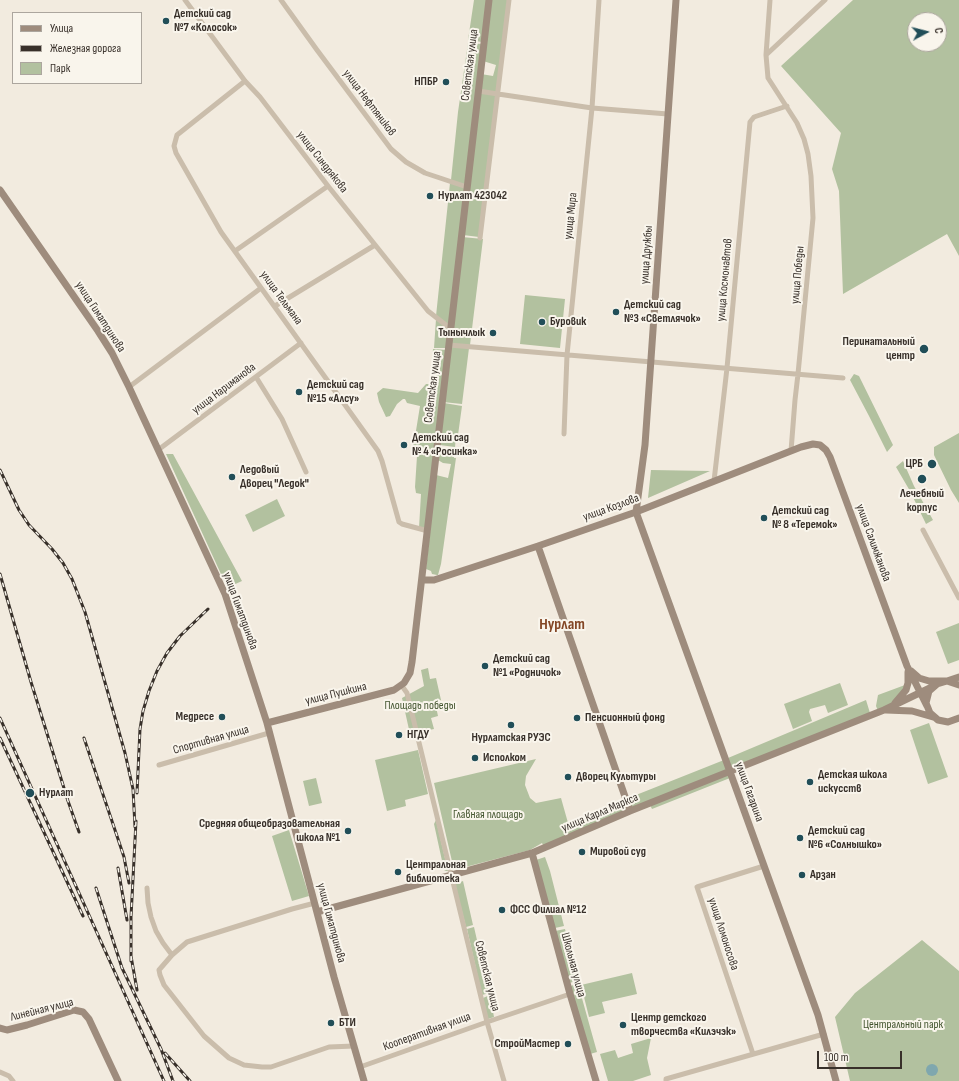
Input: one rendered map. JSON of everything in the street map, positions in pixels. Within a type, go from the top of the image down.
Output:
[{"type":"street","name":"улица Синдрякова","points":[[185,0],[245,81],[260,97],[328,186],[428,311],[451,329]]},
{"type":"street","name":"улица Нефтяников","points":[[281,0],[316,50],[392,148],[406,162],[425,172],[467,187]]},
{"type":"street","name":"Советская улица","points":[[407,680],[412,662],[428,531],[489,0]]},
{"type":"street","points":[[480,238],[509,0]]},
{"type":"street","name":"улица Мира","points":[[564,434],[566,355],[592,108],[599,0]]},
{"type":"street","name":"улица Дружбы","points":[[636,512],[643,464],[676,0]]},
{"type":"street","points":[[766,55],[770,0]]},
{"type":"street","points":[[766,55],[825,0]]},
{"type":"street","name":"улица Победы","points":[[766,55],[768,78],[787,106],[804,138],[808,154],[813,218],[798,374],[794,400],[791,451]]},
{"type":"street","name":"улица Тельмана","points":[[245,81],[177,134],[174,146],[176,153],[221,232],[378,451],[399,522],[428,531]]},
{"type":"street","points":[[478,91],[592,108],[668,114]]},
{"type":"street","name":"улица Космонавтов","points":[[714,481],[727,368],[750,122],[754,117],[787,106]]},
{"type":"street","points":[[235,251],[328,186]]},
{"type":"street","name":"улица Гиматдинова","points":[[0,190],[98,331],[129,387],[225,594],[267,723],[334,977],[364,1081]]},
{"type":"street","points":[[275,306],[375,245]]},
{"type":"street","points":[[129,387],[261,288]]},
{"type":"street","name":"улица Нариманова","points":[[158,450],[301,343]]},
{"type":"street","points":[[449,345],[843,378]]},
{"type":"street","points":[[256,377],[282,419],[306,472]]},
{"type":"street","name":"улица Салимжанова","points":[[805,446],[813,444],[820,445],[828,454],[907,666]]},
{"type":"street","name":"улица Козлова","points":[[422,580],[434,580],[636,512],[805,446]]},
{"type":"street","name":"улица Гагарина","points":[[636,512],[824,1034],[836,1081]]},
{"type":"street","points":[[926,535],[924,530],[959,598]]},
{"type":"street","points":[[538,546],[630,811]]},
{"type":"street","points":[[907,666],[914,674],[924,680],[935,682],[947,681],[959,685]]},
{"type":"street","points":[[907,666],[919,693],[930,713],[935,718]]},
{"type":"street","points":[[892,707],[901,698],[906,690],[908,681],[907,666]]},
{"type":"street","name":"улица Карла Маркса","points":[[317,912],[532,853],[630,811],[892,707],[940,682],[959,677]]},
{"type":"street","name":"улица Пушкина","points":[[267,723],[390,692],[402,686],[407,680]]},
{"type":"street","name":"Советская улица","points":[[402,686],[408,693],[487,1022],[504,1081]]},
{"type":"street","points":[[927,706],[928,695],[934,686]]},
{"type":"street","name":"улица Карла Маркса","points":[[884,710],[912,711],[945,722],[958,719]]},
{"type":"street","name":"Спортивная улица","points":[[159,765],[269,733]]},
{"type":"street","name":"Школьная улица","points":[[532,853],[570,994],[596,1081]]},
{"type":"street","name":"улица Ломоносова","points":[[752,1054],[697,887],[764,866]]},
{"type":"street","points":[[147,888],[150,917],[163,944],[172,955]]},
{"type":"street","points":[[314,903],[187,942],[172,955],[159,970],[164,986],[204,1036],[229,1058],[236,1062],[252,1066],[271,1067],[329,1047],[354,1046]]},
{"type":"street","name":"Кооперативная улица","points":[[360,1067],[570,994]]},
{"type":"street","name":"Линейная улица","points":[[0,1028],[7,1030],[27,1026],[74,1010],[84,1012],[89,1019],[118,1081]]},
{"type":"street","points":[[666,1081],[666,1079],[824,1034]]},
{"type":"street","points":[[0,1072],[9,1076],[13,1081]]},
{"type":"green space","points":[[474,0],[487,0],[482,42],[468,40]]},
{"type":"green space","points":[[490,0],[508,0],[497,93],[480,90],[481,74],[493,76],[496,65],[483,61]]},
{"type":"green space","points":[[853,0],[959,0],[959,256],[947,234],[843,294],[839,191],[832,169],[841,133],[781,66]]},
{"type":"green space","points":[[468,43],[482,44],[465,185],[451,180],[458,112]]},
{"type":"green space","points":[[479,93],[496,95],[479,237],[463,235]]},
{"type":"green space","points":[[450,183],[466,188],[450,327],[436,316]]},
{"type":"green space","points":[[462,237],[483,239],[470,345],[450,344]]},
{"type":"green space","name":"Буровик","points":[[525,295],[565,299],[560,348],[520,344]]},
{"type":"green space","points":[[436,319],[450,329],[447,348],[434,348]]},
{"type":"green space","points":[[450,346],[469,348],[462,404],[443,402]]},
{"type":"green space","points":[[433,349],[447,350],[427,530],[419,528],[421,494],[416,493],[417,456],[412,450],[420,406],[407,403],[405,399],[403,399],[397,404],[390,416],[386,417],[379,402],[377,393],[383,388],[418,393],[426,384],[433,384],[435,386],[433,383],[431,383]]},
{"type":"green space","points":[[854,374],[859,376],[893,445],[887,452],[850,380]]},
{"type":"green space","points":[[444,403],[462,406],[455,447],[440,445]]},
{"type":"green space","points":[[959,433],[959,503],[934,455],[934,447]]},
{"type":"green space","points":[[440,448],[454,449],[454,458],[456,458],[441,564],[437,575],[432,574],[431,571],[426,569],[436,475],[448,478],[451,464],[443,463],[438,460]]},
{"type":"green space","points":[[166,454],[173,454],[242,581],[231,586],[226,585]]},
{"type":"green space","points":[[903,461],[914,486],[933,520],[926,524],[910,491],[896,467]]},
{"type":"green space","points":[[651,470],[710,471],[648,498]]},
{"type":"green space","points":[[277,499],[285,516],[253,532],[245,515]]},
{"type":"green space","points":[[959,623],[959,660],[948,664],[936,632]]},
{"type":"green space","name":"Площадь победы","points":[[428,668],[430,679],[436,678],[441,700],[435,702],[438,716],[431,718],[434,729],[410,734],[402,698],[424,686],[421,670]]},
{"type":"green space","points":[[840,683],[848,705],[828,713],[825,705],[810,709],[809,712],[812,721],[793,729],[784,704]]},
{"type":"green space","points":[[905,685],[897,700],[878,711],[876,706],[878,695]]},
{"type":"green space","points":[[866,700],[870,713],[732,769],[728,758]]},
{"type":"green space","points":[[929,723],[948,777],[928,784],[910,730]]},
{"type":"green space","points":[[418,750],[428,794],[405,800],[406,806],[387,811],[375,760]]},
{"type":"green space","name":"Главная площадь","points":[[536,759],[526,776],[525,785],[530,798],[536,803],[561,798],[570,830],[620,807],[626,802],[629,811],[544,847],[542,843],[530,850],[454,870],[434,783]]},
{"type":"green space","points":[[724,760],[728,771],[632,810],[629,799],[631,797]]},
{"type":"green space","points":[[729,774],[730,778],[652,809],[650,805]]},
{"type":"green space","points":[[316,778],[322,803],[309,806],[303,781]]},
{"type":"green space","points":[[436,820],[448,871],[444,870],[434,824]]},
{"type":"green space","points":[[289,830],[309,896],[292,901],[272,836]]},
{"type":"green space","points":[[545,857],[564,926],[555,928],[536,860]]},
{"type":"green space","points":[[463,881],[473,925],[466,927],[455,884]]},
{"type":"green space","points":[[474,927],[489,993],[482,995],[467,929]]},
{"type":"green space","points":[[565,929],[577,981],[569,983],[555,931]]},
{"type":"green space","name":"Центральный парк","points":[[922,940],[959,971],[959,1081],[850,1081],[835,1017],[855,993]]},
{"type":"green space","points":[[632,973],[637,994],[602,1002],[605,1013],[589,1017],[581,985]]},
{"type":"green space","points":[[578,984],[597,1052],[590,1054],[570,986]]},
{"type":"green space","points":[[490,995],[494,1017],[488,1019],[483,998]]},
{"type":"green space","points":[[651,1038],[647,1058],[651,1075],[633,1081],[608,1081],[600,1054],[615,1050],[618,1058],[633,1053],[631,1044]]},
{"type":"water","points":[[930,1064],[934,1064],[938,1070],[934,1076],[930,1076],[926,1072],[926,1068]]},
{"type":"railway","points":[[0,470],[19,510],[29,525],[63,563],[72,579],[85,612],[125,753],[133,789],[135,827]]},
{"type":"railway","points":[[0,574],[31,682],[79,832]]},
{"type":"railway","points":[[137,793],[140,729],[143,711],[149,691],[157,671],[167,653],[180,636],[208,609]]},
{"type":"railway","points":[[0,718],[164,1081]]},
{"type":"railway","points":[[0,738],[83,916]]},
{"type":"railway","points":[[84,738],[124,857],[129,883]]},
{"type":"railway","points":[[131,961],[131,917],[136,821]]},
{"type":"railway","points":[[118,868],[127,920]]},
{"type":"railway","points":[[96,888],[122,968],[161,1049],[173,1081]]},
{"type":"railway","points":[[131,956],[137,990]]},
{"type":"railway","points":[[165,1053],[190,1081]]},
{"type":"place","name":"Детский сад №7 «Колосок»","points":[[166,21]]},
{"type":"place","name":"НПБР","points":[[446,82]]},
{"type":"place","name":"Нурлат 423042","points":[[430,196]]},
{"type":"place","name":"Детский сад №3 «Светлячок»","points":[[616,312]]},
{"type":"place","name":"Буровик","points":[[542,322]]},
{"type":"place","name":"Тынычлык","points":[[493,333]]},
{"type":"place","name":"Перинатальный центр","points":[[924,349]]},
{"type":"place","name":"Детский сад №15 «Алсу»","points":[[299,392]]},
{"type":"place","name":"Детский сад № 4 «Росинка»","points":[[404,445]]},
{"type":"place","name":"ЦРБ","points":[[932,464]]},
{"type":"place","name":"Ледовый Дворец \"Ледок\"","points":[[232,477]]},
{"type":"place","name":"Лечебный корпус","points":[[922,479]]},
{"type":"place","name":"Детский сад № 8 «Теремок»","points":[[764,518]]},
{"type":"place","name":"Детский сад №1 «Родничок»","points":[[485,666]]},
{"type":"place","name":"Медресе","points":[[222,717]]},
{"type":"place","name":"Пенсионный фонд","points":[[577,718]]},
{"type":"place","name":"Нурлатская РУЭС","points":[[511,725]]},
{"type":"place","name":"НГДУ","points":[[399,735]]},
{"type":"place","name":"Исполком","points":[[475,758]]},
{"type":"place","name":"Дворец Культуры","points":[[568,777]]},
{"type":"place","name":"Детская школа искусств","points":[[810,782]]},
{"type":"place","name":"Нурлат","points":[[30,793]]},
{"type":"place","name":"Средняя общеобразовательная школа №1","points":[[348,831]]},
{"type":"place","name":"Детский сад №6 «Солнышко»","points":[[800,838]]},
{"type":"place","name":"Мировой суд","points":[[582,852]]},
{"type":"place","name":"Центральная библиотека","points":[[398,872]]},
{"type":"place","name":"Арзан","points":[[802,875]]},
{"type":"place","name":"ФСС Филиал №12","points":[[502,910]]},
{"type":"place","name":"БТИ","points":[[331,1023]]},
{"type":"place","name":"Центр детского творчества «Килэчэк»","points":[[623,1025]]},
{"type":"place","name":"СтройМастер","points":[[568,1044]]},
{"type":"district","name":"Нурлат","points":[[562,625]]}]
